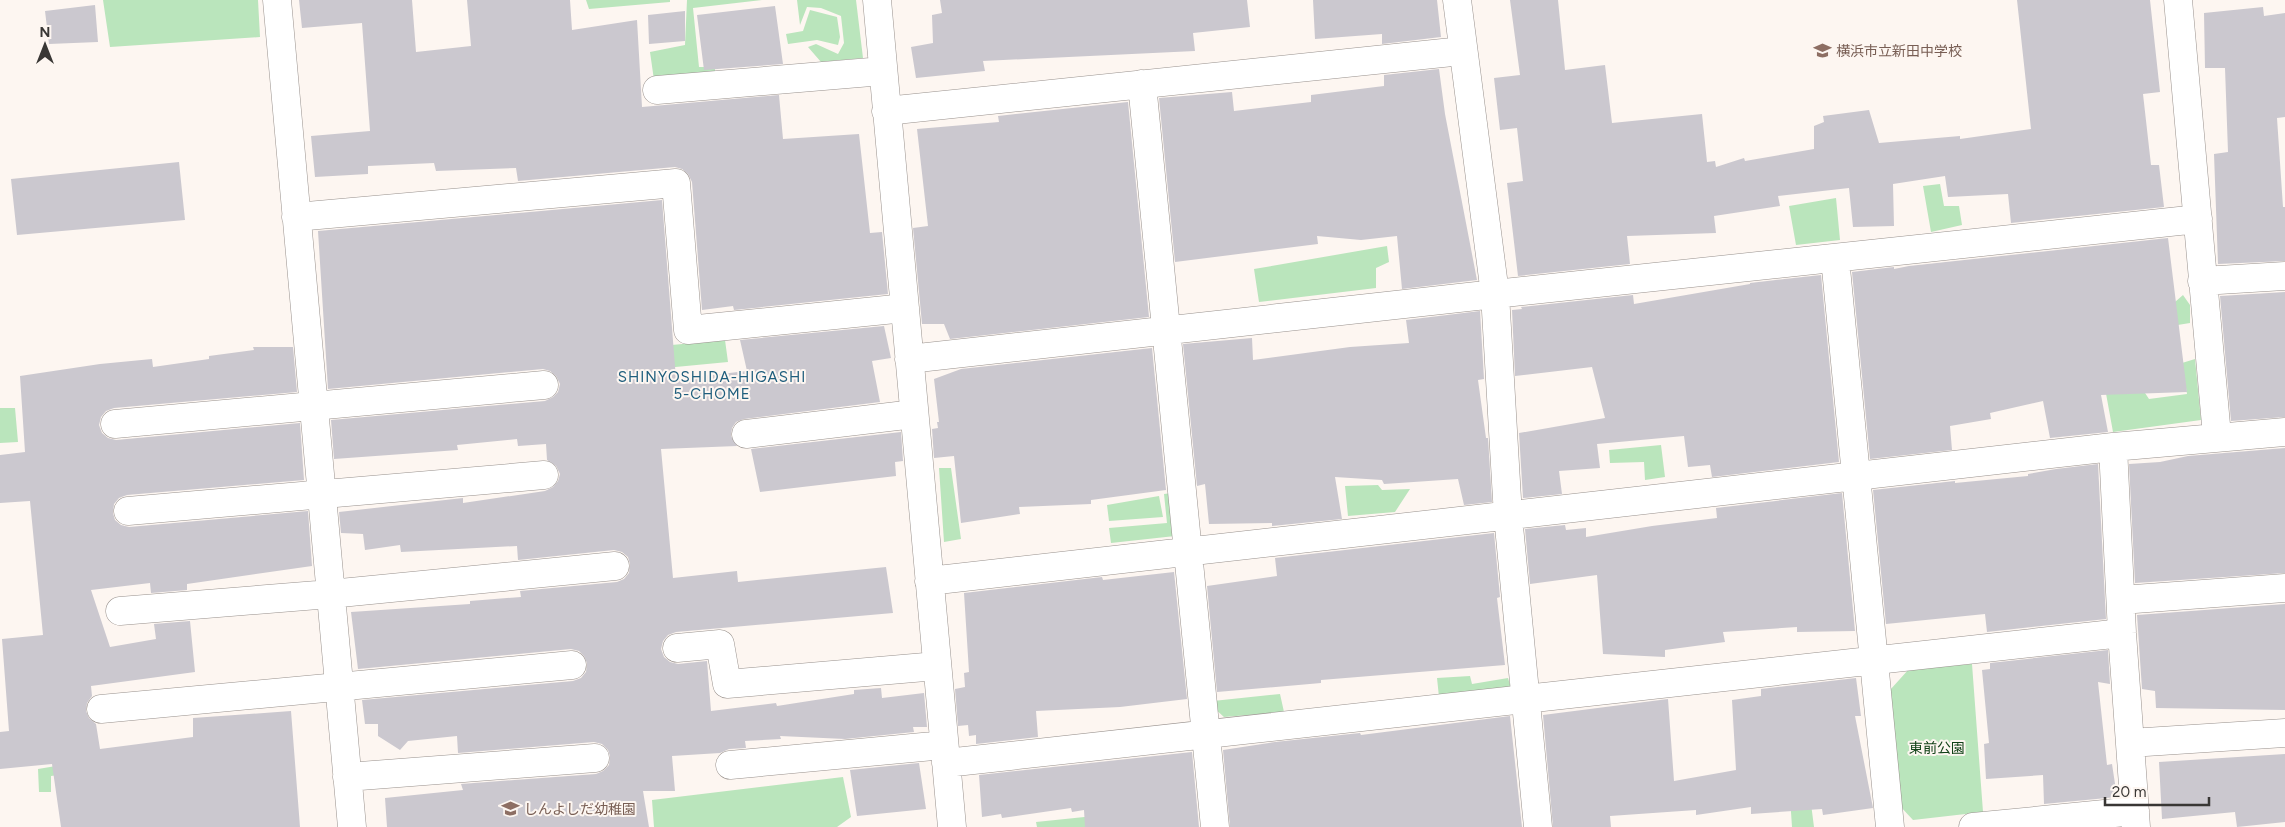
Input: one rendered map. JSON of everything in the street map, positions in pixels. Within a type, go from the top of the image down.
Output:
[{"type":"street","points":[[277,0],[352,827]]},
{"type":"street","points":[[877,0],[952,827]]},
{"type":"street","points":[[1457,0],[1462,51],[1495,294],[1508,516],[1538,827]]},
{"type":"street","points":[[2178,0],[2217,436]]},
{"type":"street","points":[[886,110],[1462,51]]},
{"type":"street","points":[[657,90],[883,71]]},
{"type":"street","points":[[1142,84],[1215,827]]},
{"type":"street","points":[[296,217],[676,184],[688,330],[905,308]]},
{"type":"street","points":[[909,359],[2198,219]]},
{"type":"street","points":[[1834,258],[1890,827]]},
{"type":"street","points":[[2202,281],[2285,276]]},
{"type":"street","points":[[115,424],[544,385]]},
{"type":"street","points":[[746,434],[914,414]]},
{"type":"street","points":[[929,581],[2113,447],[2217,436],[2285,432]]},
{"type":"street","points":[[1973,827],[2135,819],[2122,633],[2113,447]]},
{"type":"street","points":[[128,510],[544,476]]},
{"type":"street","points":[[120,611],[330,594],[615,566]]},
{"type":"street","points":[[2121,600],[2285,588]]},
{"type":"street","points":[[730,765],[945,754],[1206,735],[2122,633]]},
{"type":"street","points":[[677,648],[720,644],[727,684],[937,666]]},
{"type":"street","points":[[101,709],[572,665]]},
{"type":"street","points":[[2130,743],[2285,733]]},
{"type":"street","points":[[347,777],[595,758]]},
{"type":"green space","points":[[103,0],[258,0],[260,37],[110,47]]},
{"type":"green space","points":[[586,0],[670,0],[670,2],[589,9]]},
{"type":"green space","points":[[687,0],[762,0],[693,8],[699,67],[715,67],[715,76],[654,80],[650,52],[685,45]]},
{"type":"green space","points":[[797,0],[856,0],[863,58],[821,62],[808,47],[816,44],[838,54],[844,43],[841,16],[821,8],[807,7],[800,25]]},
{"type":"green space","points":[[810,10],[837,17],[840,37],[838,45],[817,40],[788,44],[786,34],[803,31]]},
{"type":"green space","points":[[1940,184],[1944,206],[1959,206],[1962,225],[1931,232],[1923,186]]},
{"type":"green space","points":[[1836,198],[1840,240],[1796,245],[1789,206]]},
{"type":"green space","points":[[1387,246],[1389,262],[1376,268],[1376,288],[1259,302],[1254,269]]},
{"type":"green space","points":[[2183,295],[2190,305],[2190,323],[2153,329],[2143,390],[2149,399],[2187,394],[2182,363],[2195,359],[2201,420],[2113,432],[2097,344],[2167,309]]},
{"type":"green space","points":[[725,340],[728,362],[665,368],[661,346]]},
{"type":"green space","points":[[0,408],[15,408],[18,442],[0,443]]},
{"type":"green space","points":[[1661,445],[1665,477],[1645,480],[1644,462],[1610,463],[1609,450]]},
{"type":"green space","points":[[939,468],[951,468],[961,539],[944,542]]},
{"type":"green space","points":[[1378,485],[1382,490],[1410,489],[1395,512],[1348,516],[1345,486]]},
{"type":"green space","points":[[1172,493],[1175,536],[1111,543],[1109,528],[1167,523],[1164,494]]},
{"type":"green space","points":[[1159,496],[1163,517],[1109,521],[1107,505]]},
{"type":"green space","name":"東前公園","points":[[1972,664],[1983,812],[1913,820],[1899,805],[1890,690],[1909,669]]},
{"type":"green space","points":[[1470,676],[1472,684],[1508,678],[1511,688],[1439,697],[1437,678]]},
{"type":"green space","points":[[1280,694],[1284,712],[1224,717],[1214,708],[1213,701]]},
{"type":"green space","points":[[92,760],[93,770],[51,776],[51,792],[39,792],[38,769]]},
{"type":"green space","points":[[1806,765],[1814,827],[1792,827],[1788,767]]},
{"type":"green space","points":[[843,777],[851,817],[837,827],[654,827],[652,800]]},
{"type":"green space","points":[[1123,813],[1150,827],[1037,827],[1036,822]]},
{"type":"building","points":[[299,0],[412,0],[416,52],[471,46],[467,0],[570,0],[572,30],[637,20],[642,107],[779,95],[783,139],[859,134],[870,233],[882,232],[888,294],[734,310],[733,306],[702,310],[692,182],[688,174],[682,169],[675,167],[518,181],[516,168],[436,171],[434,163],[368,166],[368,174],[315,177],[311,136],[370,131],[362,23],[302,28]]},
{"type":"building","points":[[940,0],[1247,0],[1250,27],[1193,33],[1195,51],[983,61],[985,71],[916,78],[911,47],[933,43],[932,15],[942,13]]},
{"type":"building","points":[[1313,0],[1437,0],[1441,37],[1382,44],[1382,34],[1315,39]]},
{"type":"building","points":[[1510,0],[1558,0],[1565,70],[1605,65],[1612,123],[1702,114],[1707,162],[1715,161],[1716,167],[1744,158],[1745,161],[1814,149],[1814,126],[1824,122],[1823,116],[1869,110],[1879,143],[1960,136],[1960,139],[2031,129],[2017,0],[2150,0],[2160,92],[2143,94],[2151,165],[2159,165],[2164,207],[2011,223],[2008,194],[1948,197],[1945,176],[1893,184],[1894,226],[1853,227],[1849,188],[1778,196],[1780,206],[1714,216],[1716,233],[1627,236],[1630,264],[1518,276],[1507,183],[1523,181],[1517,128],[1500,130],[1494,78],[1520,75]]},
{"type":"building","points":[[95,5],[98,42],[49,44],[45,11]]},
{"type":"building","points":[[775,6],[783,64],[704,70],[697,15]]},
{"type":"building","points":[[2263,7],[2264,16],[2285,13],[2285,117],[2277,118],[2283,207],[2285,207],[2285,261],[2218,264],[2214,154],[2228,152],[2225,68],[2205,68],[2204,13]]},
{"type":"building","points":[[685,11],[685,41],[649,44],[648,15]]},
{"type":"building","points":[[1439,69],[1445,114],[1477,280],[1402,289],[1397,236],[1361,240],[1317,236],[1318,244],[1175,262],[1159,98],[1232,92],[1234,111],[1311,102],[1311,95],[1384,86],[1384,75]]},
{"type":"building","points":[[1128,102],[1149,317],[950,339],[944,324],[922,324],[913,228],[928,226],[917,129],[999,122],[998,116]]},
{"type":"building","points":[[179,162],[185,220],[17,235],[11,179]]},
{"type":"building","points":[[662,200],[676,379],[747,371],[740,340],[884,326],[891,358],[872,361],[880,402],[744,419],[736,422],[732,428],[731,436],[737,446],[661,449],[673,578],[737,571],[738,582],[886,567],[893,613],[676,632],[668,635],[663,641],[661,649],[664,657],[670,662],[678,664],[707,661],[711,711],[776,703],[777,706],[854,694],[854,690],[881,688],[882,698],[924,693],[927,727],[913,727],[914,732],[845,739],[780,736],[781,739],[745,741],[746,748],[729,749],[720,753],[672,756],[675,791],[643,791],[649,827],[387,827],[385,798],[463,790],[461,784],[596,774],[603,771],[609,765],[610,756],[608,750],[602,744],[594,742],[458,753],[457,736],[408,741],[400,750],[378,736],[378,724],[365,724],[362,700],[573,681],[581,678],[586,672],[587,663],[579,651],[571,649],[358,669],[351,612],[470,604],[470,601],[521,597],[520,591],[617,582],[624,579],[629,573],[630,564],[628,557],[622,552],[614,550],[518,560],[517,546],[401,552],[400,545],[365,550],[363,534],[341,533],[339,512],[463,498],[463,503],[545,491],[553,487],[558,481],[560,474],[556,466],[547,460],[546,444],[518,446],[517,439],[457,445],[458,450],[334,459],[331,420],[545,401],[558,392],[560,384],[556,376],[550,371],[543,369],[328,389],[318,231]]},
{"type":"building","points":[[2168,238],[2187,392],[2101,395],[2108,432],[2050,438],[2043,401],[1990,413],[1991,419],[1950,426],[1952,450],[1870,459],[1852,272],[1894,267],[1894,269]]},
{"type":"building","points":[[1821,275],[1839,462],[1712,477],[1710,465],[1688,467],[1684,436],[1597,444],[1600,468],[1559,471],[1562,494],[1523,498],[1519,433],[1605,418],[1592,367],[1515,376],[1512,310],[1522,309],[1521,307],[1633,295],[1634,304],[1750,283]]},
{"type":"building","points":[[2285,292],[2285,417],[2231,421],[2220,296]]},
{"type":"building","points":[[1480,311],[1484,379],[1478,380],[1486,438],[1488,438],[1492,502],[1464,505],[1458,479],[1384,484],[1382,480],[1335,477],[1342,519],[1272,526],[1272,523],[1209,524],[1205,484],[1197,486],[1183,344],[1252,338],[1253,360],[1350,347],[1409,343],[1406,320]]},
{"type":"building","points":[[253,347],[293,347],[297,392],[114,408],[106,411],[101,417],[99,425],[102,433],[108,438],[116,440],[300,423],[304,480],[127,495],[119,498],[114,504],[113,513],[115,520],[121,525],[129,527],[308,511],[312,566],[187,584],[187,590],[151,593],[150,583],[91,590],[110,647],[156,639],[154,624],[190,621],[195,672],[91,686],[92,696],[87,703],[86,711],[89,718],[96,724],[100,749],[193,737],[193,718],[291,711],[300,827],[61,827],[52,764],[0,769],[0,732],[9,731],[2,639],[43,635],[30,501],[0,503],[0,455],[25,452],[20,376],[100,364],[152,359],[153,367],[209,359],[209,356],[254,350]]},
{"type":"building","points":[[1152,348],[1166,490],[1091,500],[1091,504],[1019,507],[1020,514],[961,523],[954,456],[934,458],[932,429],[938,428],[937,422],[939,422],[934,379],[961,369]]},
{"type":"building","points":[[901,432],[903,461],[895,462],[896,476],[760,492],[751,449]]},
{"type":"building","points":[[2285,448],[2285,573],[2135,583],[2129,464],[2160,462],[2188,456]]},
{"type":"building","points":[[2098,464],[2106,619],[1987,632],[1985,614],[1886,624],[1873,490],[1955,481],[1955,483],[2028,476],[2028,474],[2056,469]]},
{"type":"building","points":[[1842,493],[1855,631],[1797,632],[1797,627],[1723,632],[1725,642],[1665,650],[1665,657],[1603,654],[1597,575],[1530,584],[1525,529],[1565,525],[1566,530],[1586,528],[1586,537],[1717,518],[1716,508]]},
{"type":"building","points":[[1494,533],[1500,597],[1497,598],[1505,665],[1321,680],[1321,683],[1217,692],[1207,586],[1277,576],[1275,558]]},
{"type":"building","points":[[1174,572],[1187,699],[1120,707],[1036,711],[1038,737],[976,744],[976,735],[969,736],[968,725],[958,726],[955,689],[965,687],[964,673],[969,672],[964,593],[1102,577],[1103,580]]},
{"type":"building","points":[[2285,604],[2285,710],[2156,708],[2155,691],[2142,689],[2137,615]]},
{"type":"building","points":[[2108,650],[2110,684],[2098,682],[2107,765],[2112,764],[2117,797],[2044,804],[2043,775],[1986,779],[1984,744],[1989,743],[1982,670],[1990,669],[1990,663]]},
{"type":"building","points":[[1856,678],[1861,716],[1855,716],[1873,808],[1823,815],[1822,809],[1751,814],[1751,807],[1696,815],[1696,810],[1610,816],[1611,827],[1553,827],[1543,715],[1668,699],[1674,781],[1736,770],[1732,700],[1761,696],[1761,689]]},
{"type":"building","points":[[1510,716],[1522,827],[1230,827],[1223,750],[1275,742],[1360,733],[1361,735]]},
{"type":"building","points":[[1192,752],[1199,827],[1085,827],[1084,810],[1072,812],[1071,808],[1002,818],[1001,814],[982,817],[979,775]]},
{"type":"building","points":[[2285,754],[2285,822],[2237,827],[2235,812],[2162,819],[2159,762]]},
{"type":"building","points":[[919,763],[926,809],[857,816],[850,770]]},
{"type":"place","name":"横浜市立新田中学校","points":[[1822,51]]},
{"type":"place","name":"しんよしだ幼稚園","points":[[510,809]]},
{"type":"district","name":"SHINYOSHIDA-HIGASHI 5-CHOME","points":[[712,386]]}]
